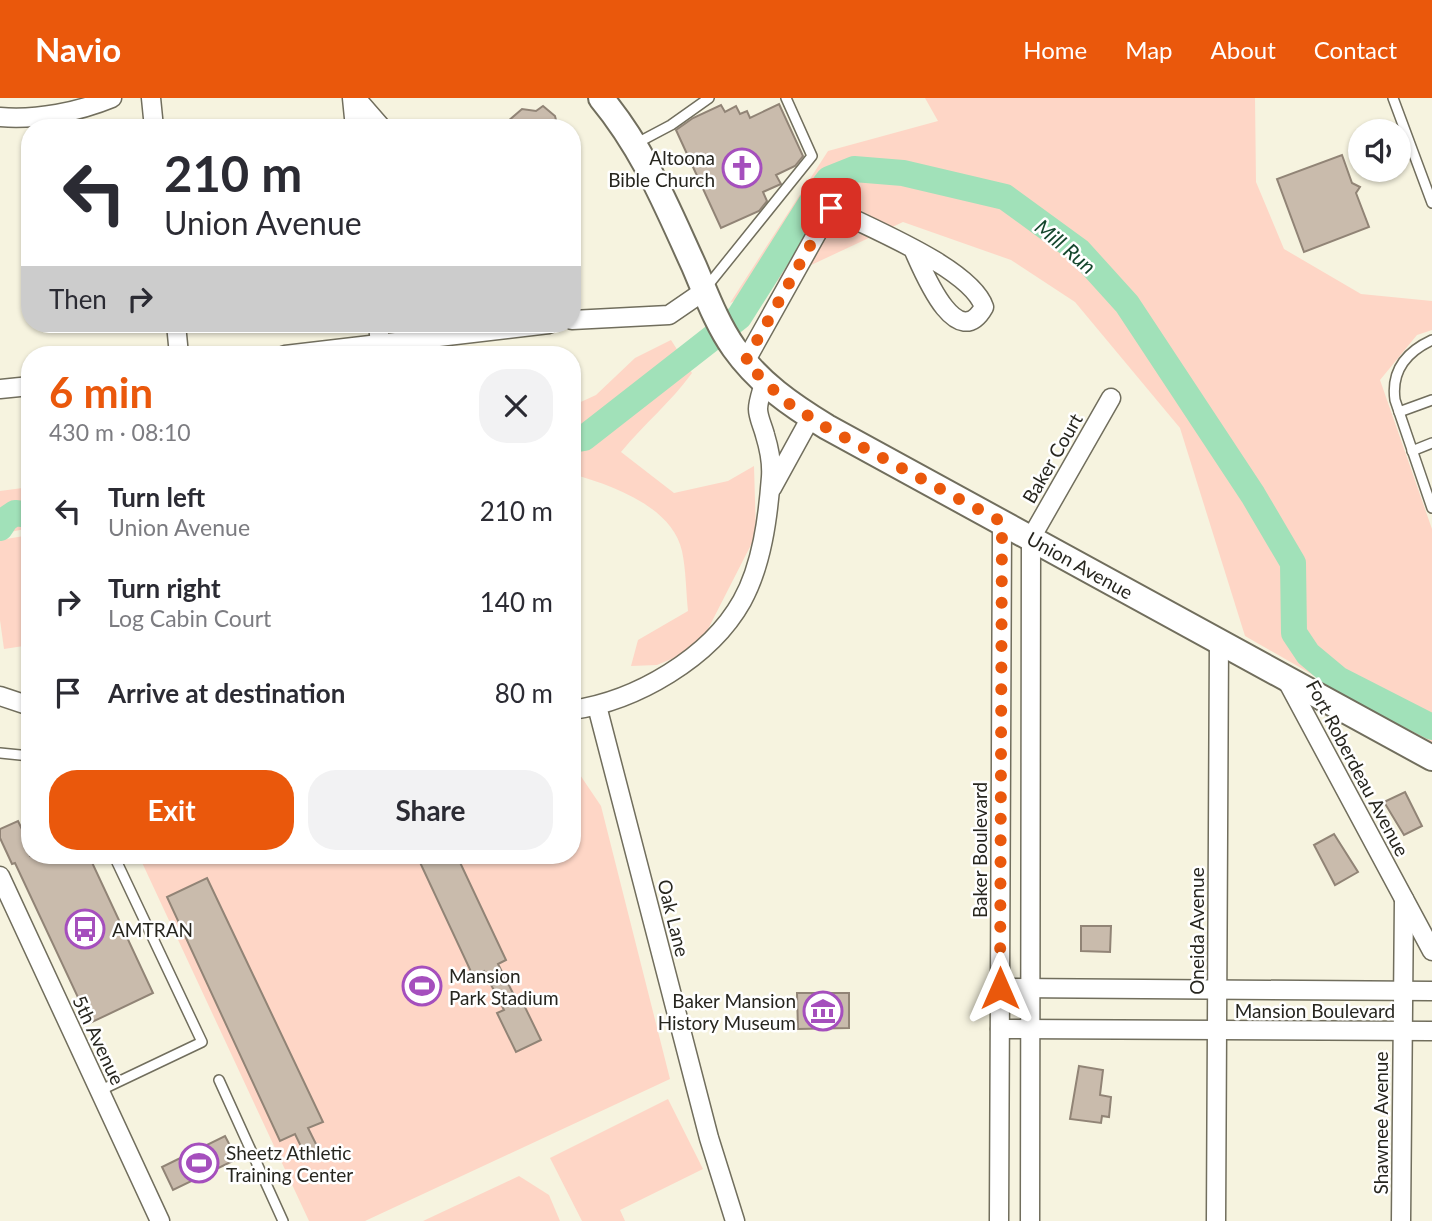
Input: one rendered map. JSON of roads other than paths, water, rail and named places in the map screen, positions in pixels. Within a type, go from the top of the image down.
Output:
[{"type":"main road","name":"Union Avenue","points":[[601,98],[636,144],[723,329],[745,362],[764,383],[811,418],[1432,758]]},
{"type":"street","points":[[0,117],[51,115],[95,105],[112,98]]},
{"type":"street","points":[[150,98],[153,119]]},
{"type":"street","points":[[354,98],[355,119]]},
{"type":"street","points":[[354,98],[374,119]]},
{"type":"street","points":[[745,362],[831,208],[914,251]]},
{"type":"street","points":[[581,320],[669,315],[704,290]]},
{"type":"street","points":[[378,333],[380,344]]},
{"type":"street","points":[[363,346],[473,333]]},
{"type":"street","points":[[581,709],[597,706],[647,685],[673,669],[716,635],[732,617],[752,576],[769,492],[771,458],[758,410],[764,383]]},
{"type":"street","points":[[0,389],[21,387]]},
{"type":"street","name":"Baker Court","points":[[1031,538],[1111,398]]},
{"type":"street","points":[[769,492],[811,418]]},
{"type":"street","name":"Baker Boulevard","points":[[999,1221],[1002,522]]},
{"type":"street","points":[[1030,1221],[1031,538]]},
{"type":"street","name":"Oneida Avenue","points":[[1216,1221],[1220,640]]},
{"type":"street","name":"Fort Roberdeau Avenue","points":[[1286,679],[1432,951]]},
{"type":"street","points":[[0,696],[21,703]]},
{"type":"street","name":"Oak Lane","points":[[597,706],[709,1138],[734,1221]]},
{"type":"street","name":"5th Avenue","points":[[0,876],[160,1221]]},
{"type":"street","name":"Shawnee Avenue","points":[[1401,1221],[1404,899]]},
{"type":"street","name":"Mansion Boulevard","points":[[1000,988],[1432,991]]},
{"type":"street","name":"Mansion Boulevard","points":[[1000,1029],[1432,1031]]},
{"type":"lane","points":[[636,144],[671,125],[709,98]]},
{"type":"lane","points":[[704,290],[812,156],[786,98]]},
{"type":"lane","points":[[1393,98],[1432,203]]},
{"type":"lane","points":[[1432,340],[1410,352],[1395,376],[1393,388],[1412,451],[1429,489],[1432,508]]},
{"type":"lane","points":[[1399,412],[1432,400]]},
{"type":"lane","points":[[1412,451],[1432,443]]},
{"type":"lane","points":[[0,753],[21,755]]},
{"type":"lane","points":[[99,1091],[202,1042],[118,864]]},
{"type":"lane","points":[[219,1080],[283,1221]]},
{"type":"waterway","name":"Mill Run","points":[[581,438],[739,317],[829,179],[854,169],[903,173],[1005,197],[1079,251],[1127,304],[1253,495],[1293,563],[1294,633],[1308,654],[1338,679],[1432,727]]},
{"type":"waterway","name":"Mill Run","points":[[0,528],[6,519],[15,513],[21,514]]},
{"type":"place","name":"Altoona Bible Church","points":[[742,168]]},
{"type":"place","name":"AMTRAN","points":[[85,929]]},
{"type":"place","name":"Mansion Park Stadium","points":[[422,986]]},
{"type":"place","name":"Baker Mansion History Museum","points":[[823,1011]]},
{"type":"place","name":"Sheetz Athletic Training Center","points":[[199,1163]]}]
